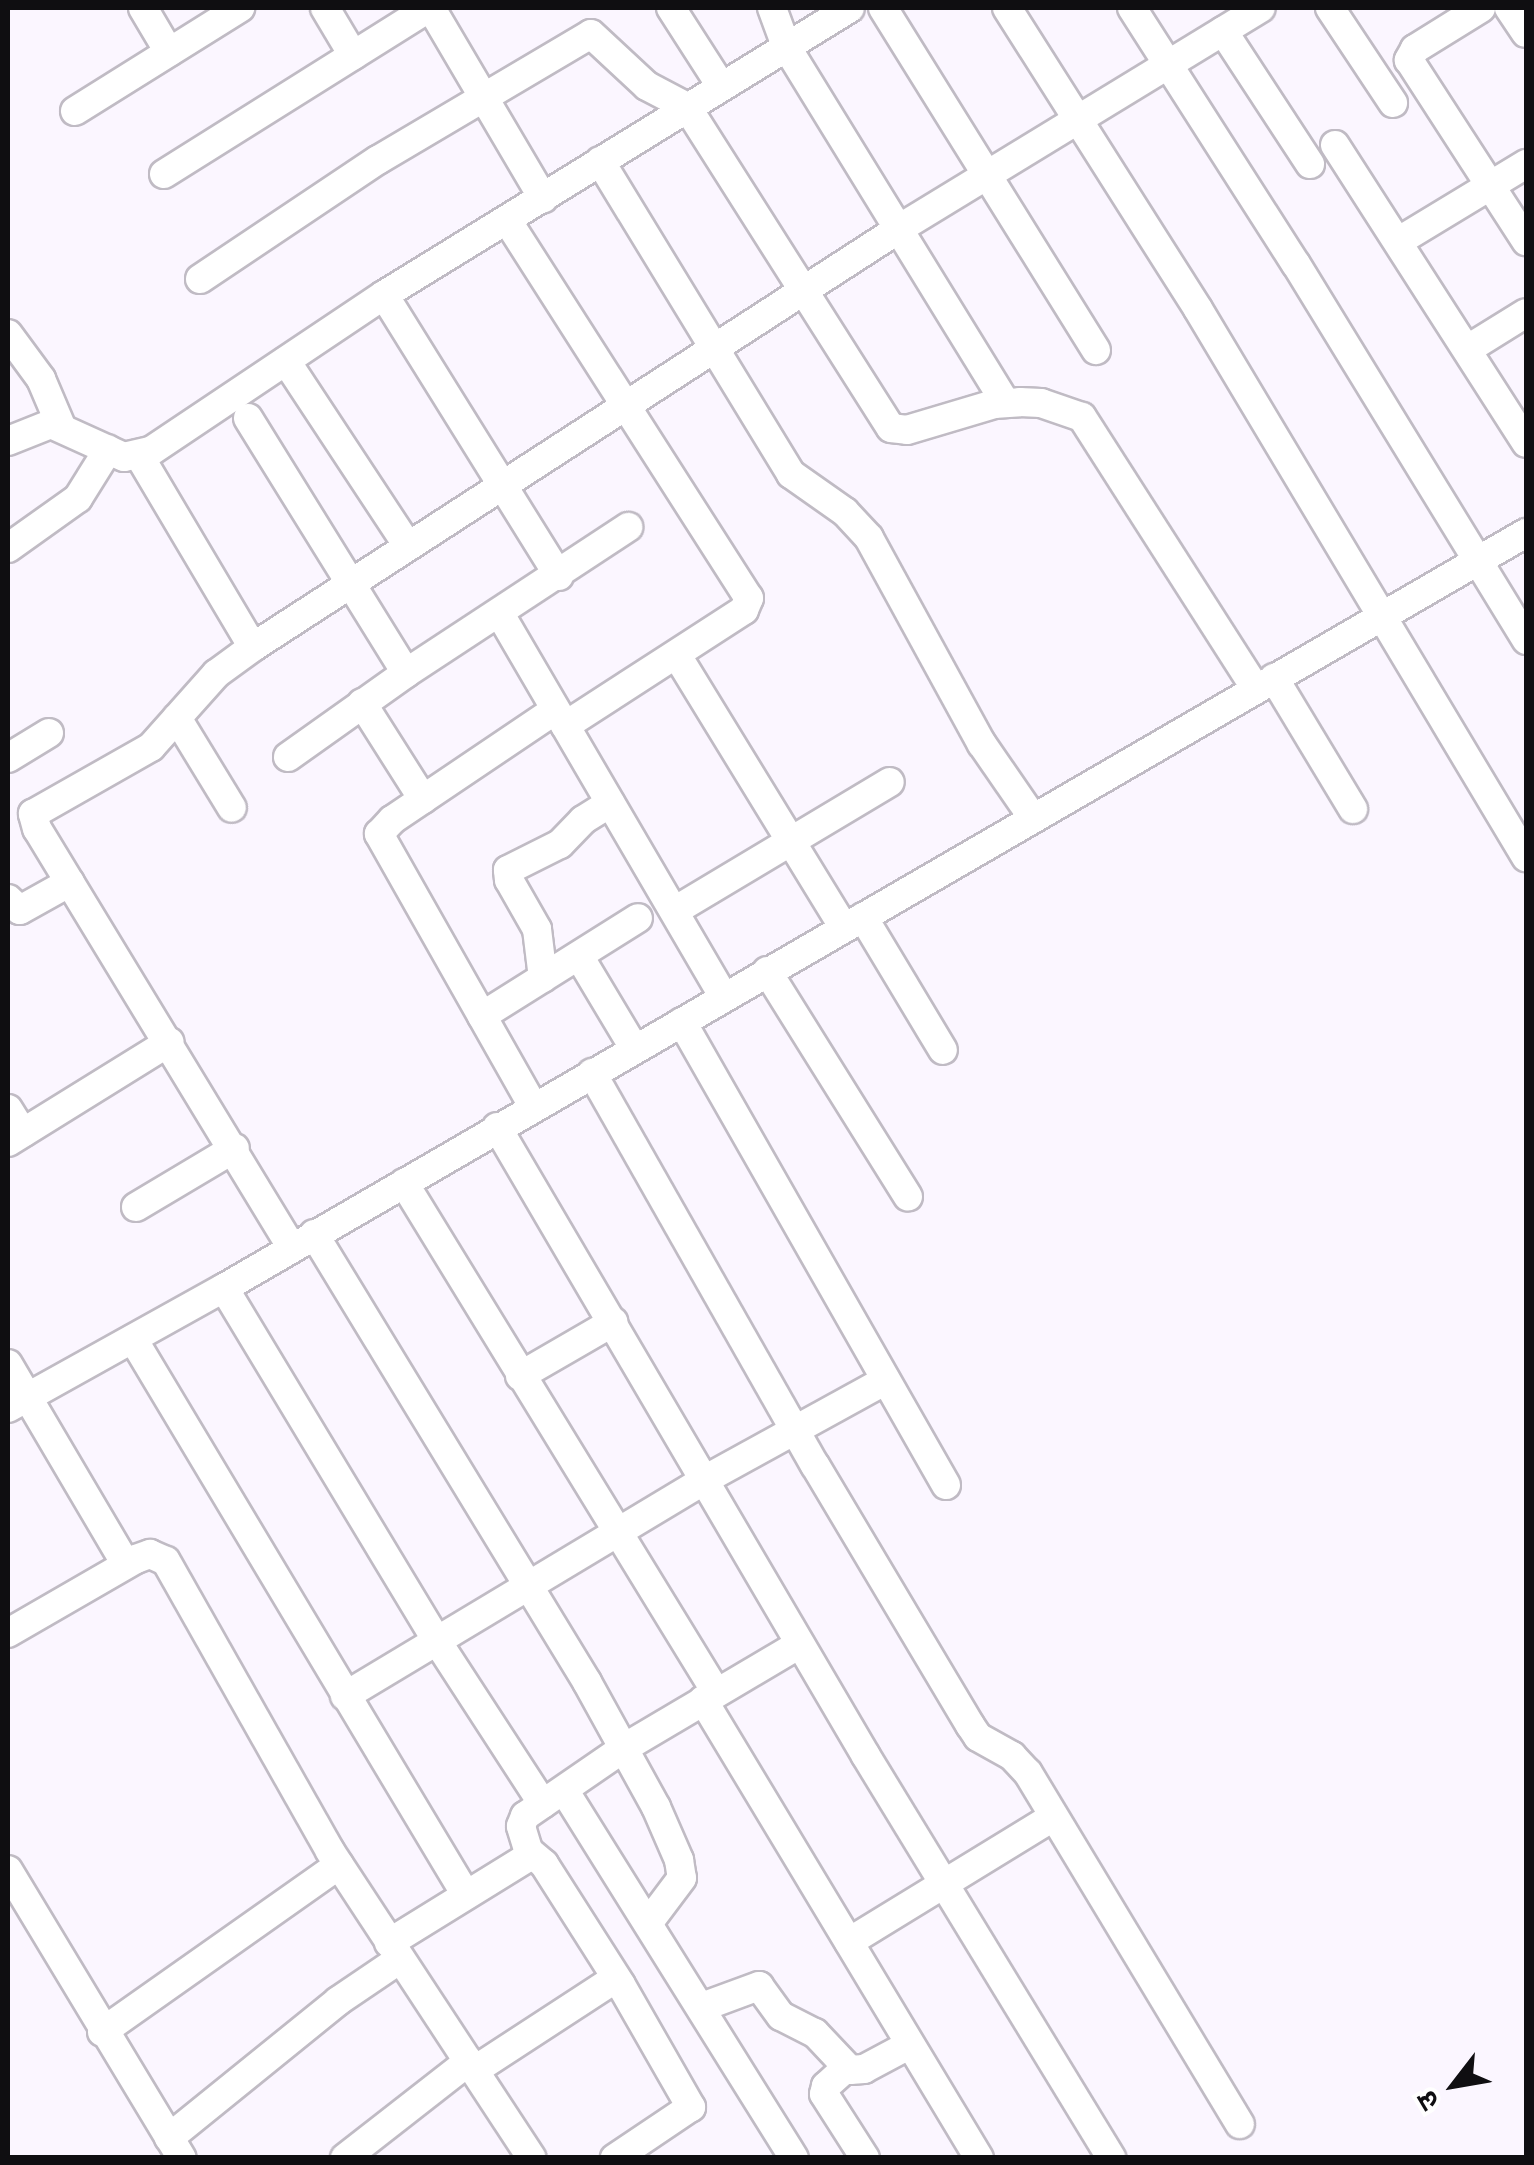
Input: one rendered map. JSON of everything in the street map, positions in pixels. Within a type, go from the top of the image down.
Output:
[{"type":"street","points":[[144,8],[169,52]]},
{"type":"street","points":[[75,111],[240,8]]},
{"type":"street","points":[[325,8],[353,55]]},
{"type":"street","points":[[164,174],[430,8],[543,198]]},
{"type":"street","points":[[671,8],[721,86]]},
{"type":"street","points":[[772,8],[786,46],[1006,403]]},
{"type":"street","points":[[8,442],[43,425],[60,426],[124,457],[140,457],[384,295],[850,8]]},
{"type":"street","points":[[884,8],[1096,350]]},
{"type":"street","points":[[1006,8],[1384,615],[1526,857]]},
{"type":"street","points":[[1132,8],[1526,640]]},
{"type":"street","points":[[8,827],[144,752],[216,674],[350,583],[803,290],[1259,8]]},
{"type":"street","points":[[1330,8],[1393,103]]},
{"type":"street","points":[[1480,8],[1414,50],[1409,60],[1526,240]]},
{"type":"street","points":[[1508,8],[1526,33]]},
{"type":"street","points":[[1224,31],[1310,164]]},
{"type":"street","points":[[200,278],[378,160],[591,34],[647,86],[687,106],[891,428],[908,430],[1006,403],[1040,403],[1069,410],[1092,428],[1353,809]]},
{"type":"street","points":[[1335,145],[1526,443]]},
{"type":"street","points":[[600,162],[798,482],[845,512],[869,538],[982,744],[1033,818]]},
{"type":"street","points":[[1399,241],[1526,164]]},
{"type":"street","points":[[506,220],[749,598],[744,610],[678,657],[560,718],[384,826],[380,844],[534,1106]]},
{"type":"street","points":[[384,295],[559,576]]},
{"type":"street","points":[[1468,349],[1526,313]]},
{"type":"street","points":[[8,334],[41,380],[60,426]]},
{"type":"street","points":[[286,361],[408,546]]},
{"type":"street","points":[[248,418],[406,673]]},
{"type":"street","points":[[8,548],[78,498],[108,450]]},
{"type":"street","points":[[140,457],[253,647]]},
{"type":"street","points":[[288,758],[406,673],[559,576],[628,527]]},
{"type":"street","points":[[17,1402],[224,1288],[1526,532]]},
{"type":"street","points":[[500,614],[723,996]]},
{"type":"street","points":[[678,657],[790,844],[854,922],[944,1050]]},
{"type":"street","points":[[362,704],[423,799]]},
{"type":"street","points":[[177,718],[232,808]]},
{"type":"street","points":[[8,758],[49,733]]},
{"type":"street","points":[[676,910],[890,782]]},
{"type":"street","points":[[543,978],[537,930],[509,880],[508,870],[560,844],[583,820],[610,803]]},
{"type":"street","points":[[33,814],[36,829],[234,1148],[303,1241],[527,1584],[624,1748],[682,1870],[674,1894],[649,1922]]},
{"type":"street","points":[[8,899],[20,910],[70,882]]},
{"type":"street","points":[[482,1016],[638,918]]},
{"type":"street","points":[[579,956],[634,1048]]},
{"type":"street","points":[[768,971],[908,1197]]},
{"type":"street","points":[[682,1022],[946,1485]]},
{"type":"street","points":[[13,1128],[169,1042]]},
{"type":"street","points":[[592,1072],[794,1429],[978,1737],[1019,1762],[1240,2124]]},
{"type":"street","points":[[497,1128],[800,1644],[1112,2158]]},
{"type":"street","points":[[136,1207],[234,1148]]},
{"type":"street","points":[[404,1183],[617,1532],[848,1942],[979,2158]]},
{"type":"street","points":[[224,1288],[437,1640],[649,1922],[794,2158]]},
{"type":"street","points":[[520,1376],[613,1322]]},
{"type":"street","points":[[132,1339],[466,1895]]},
{"type":"street","points":[[8,1364],[17,1402],[126,1564]]},
{"type":"street","points":[[345,1696],[706,1479],[886,1380]]},
{"type":"street","points":[[8,1633],[126,1564],[150,1554],[166,1561],[339,1864],[472,2065],[521,2153]]},
{"type":"street","points":[[615,2158],[691,2106],[544,1864],[531,1853],[520,1822],[624,1748],[800,1644]]},
{"type":"street","points":[[848,1942],[1053,1817]]},
{"type":"street","points":[[8,1870],[175,2148],[395,1951],[466,1895],[531,1853]]},
{"type":"street","points":[[102,2032],[339,1864]]},
{"type":"street","points":[[345,2158],[472,2065],[616,1978]]},
{"type":"street","points":[[702,2007],[758,1986],[778,2013],[815,2034],[846,2068],[864,2069],[909,2045]]},
{"type":"street","points":[[846,2068],[824,2094],[865,2158]]}]
